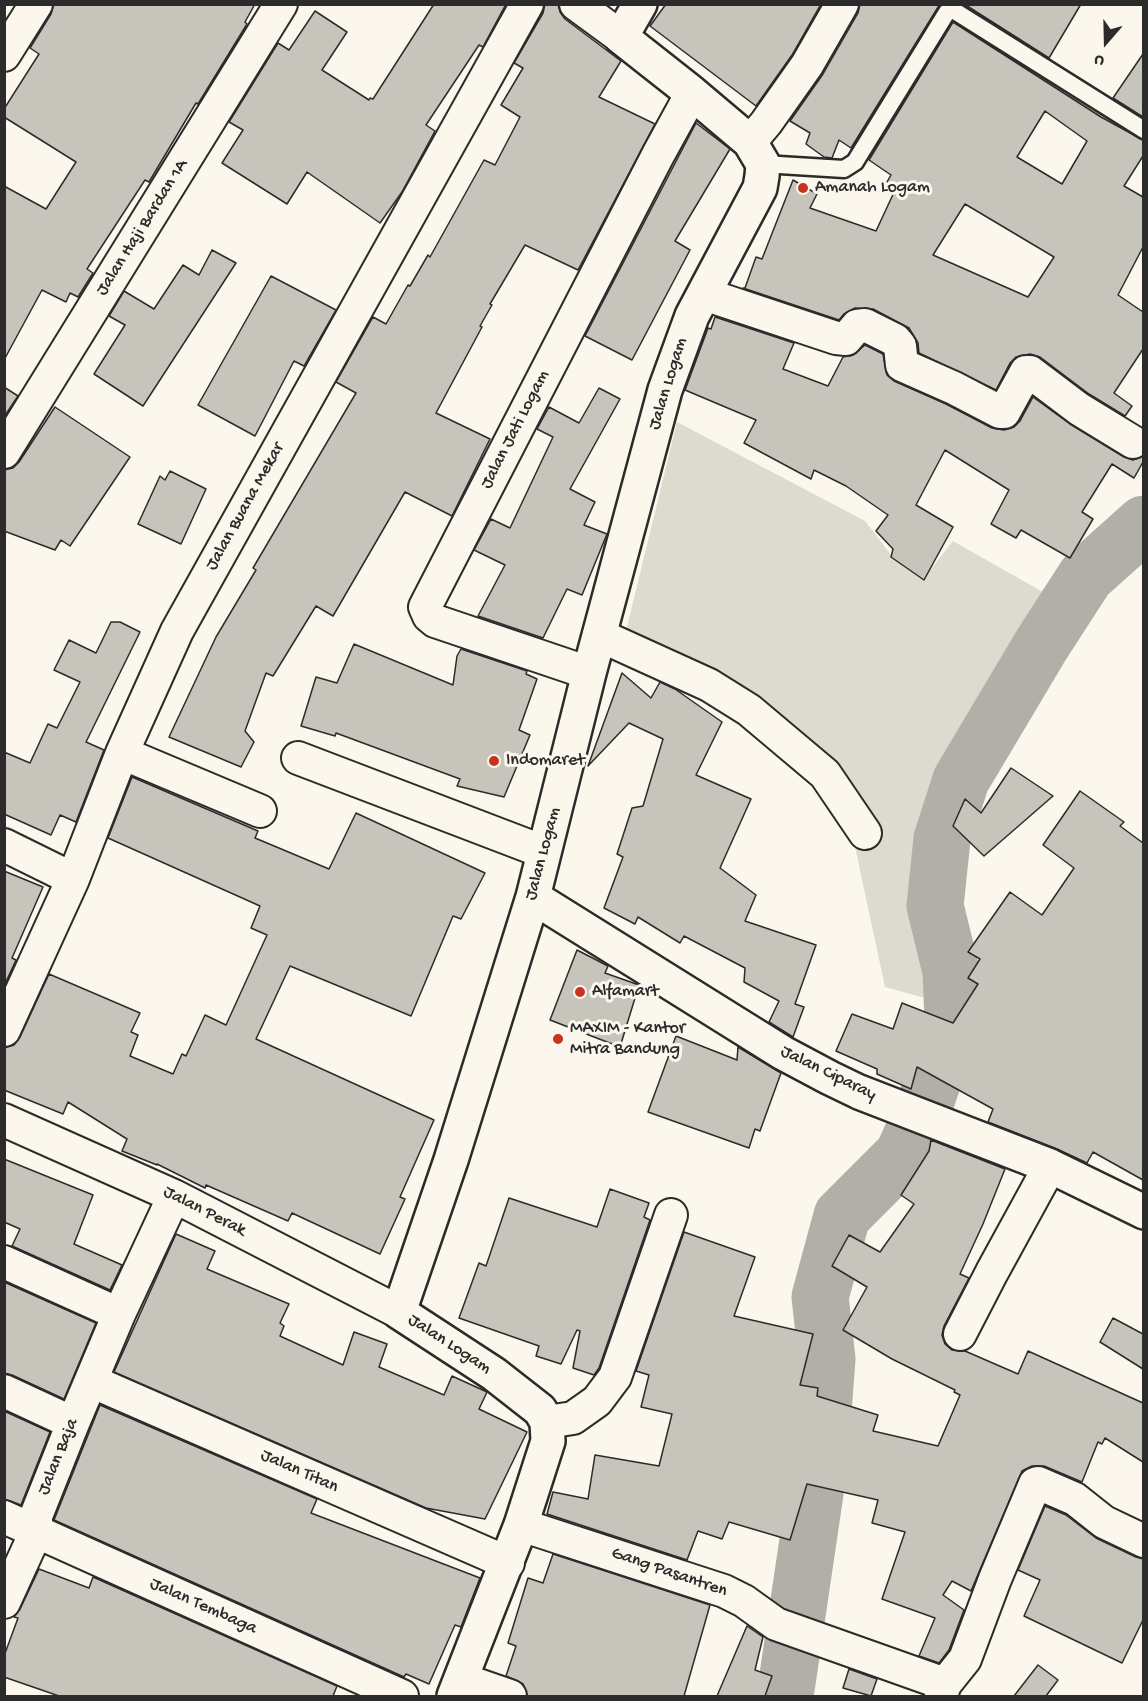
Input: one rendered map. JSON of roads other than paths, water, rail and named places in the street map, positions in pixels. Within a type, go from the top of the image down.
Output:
[{"type":"street","points":[[4,55],[36,4]]},
{"type":"street","name":"Jalan Haji Bardan 1A","points":[[4,452],[281,4]]},
{"type":"street","name":"Jalan Buana Mekar","points":[[4,1030],[73,879],[122,753],[177,631],[527,4]]},
{"type":"street","points":[[576,4],[692,93],[756,153],[766,123],[807,65],[842,4]]},
{"type":"street","points":[[621,37],[640,4]]},
{"type":"street","name":"Jalan Jati Logam","points":[[589,673],[435,621],[425,608],[692,93]]},
{"type":"street","name":"Jalan Logam","points":[[547,1422],[540,1410],[494,1374],[399,1312],[451,1160],[533,897],[589,673],[665,390],[692,316],[760,188],[756,153]]},
{"type":"street","points":[[704,294],[836,339],[846,339],[858,326],[865,325],[895,340],[900,346],[902,365],[1000,412],[1004,412],[1026,372],[1030,372],[1079,409],[1133,442]]},
{"type":"street","points":[[599,635],[709,685],[748,710],[825,774],[865,833]]},
{"type":"street","points":[[122,753],[260,811]]},
{"type":"street","points":[[298,758],[544,852]]},
{"type":"street","points":[[4,845],[73,879]]},
{"type":"street","name":"Jalan Ciparay","points":[[533,897],[783,1053],[830,1078],[1050,1166],[1143,1212]]},
{"type":"street","name":"Jalan Perak","points":[[4,1120],[174,1196],[399,1312]]},
{"type":"street","points":[[960,1334],[1050,1166]]},
{"type":"street","name":"Jalan Baja","points":[[4,1602],[36,1532],[36,1516],[73,1423],[119,1314],[174,1196]]},
{"type":"street","points":[[510,1696],[457,1688],[521,1526],[548,1441],[547,1422],[573,1418],[597,1401],[615,1377],[671,1215]]},
{"type":"street","points":[[4,1262],[119,1314]]},
{"type":"street","name":"Jalan Titan","points":[[91,1381],[507,1563]]},
{"type":"street","points":[[4,1391],[73,1423]]},
{"type":"street","points":[[943,1690],[964,1659],[994,1579],[1035,1484],[1038,1483],[1075,1499],[1104,1522],[1143,1541]]},
{"type":"street","name":"Jalan Tembaga","points":[[4,1517],[402,1696]]},
{"type":"street","name":"Gang Pasantren","points":[[521,1526],[724,1591],[744,1600],[778,1625],[943,1690]]},
{"type":"lane","points":[[756,153],[844,169],[855,162],[947,12],[953,9],[1143,130]]},
{"type":"waterway","points":[[785,1696],[819,1466],[827,1359],[820,1297],[842,1216],[903,1155],[923,1110],[953,1020],[951,971],[935,906],[942,839],[961,780],[1042,644],[1086,576],[1144,524]]},
{"type":"place","name":"Amanah Logam","points":[[803,188]]},
{"type":"place","name":"Indomaret","points":[[494,761]]},
{"type":"place","name":"Alfamart","points":[[580,992]]},
{"type":"place","name":"MAXIM - Kantor Mitra Bandung","points":[[558,1039]]}]
